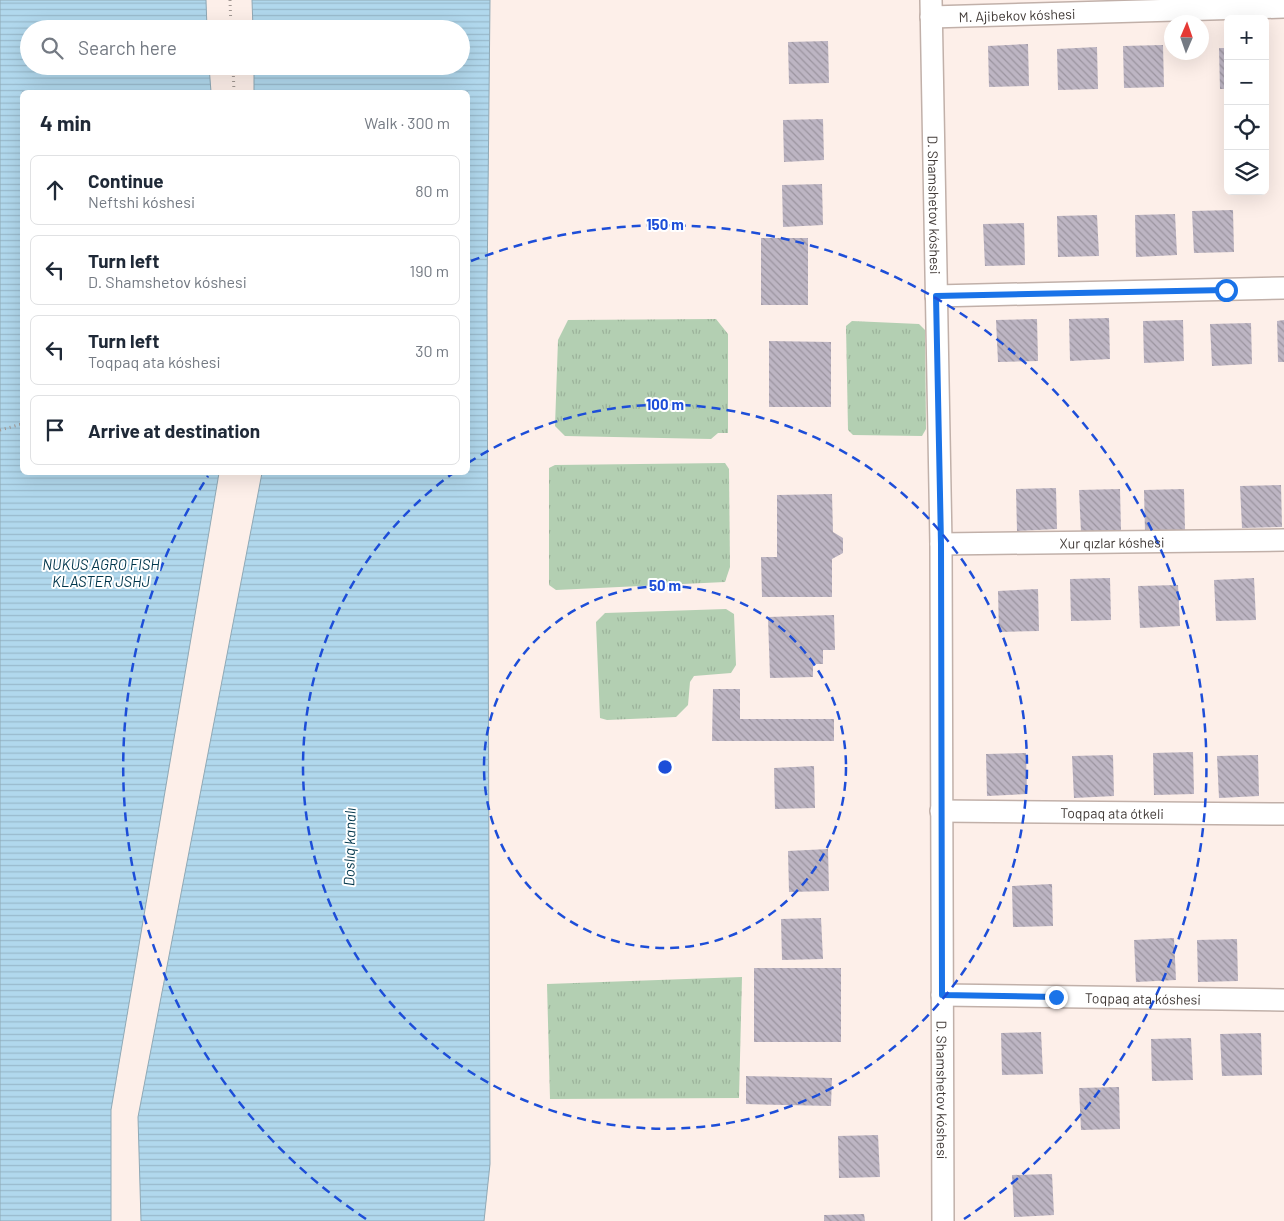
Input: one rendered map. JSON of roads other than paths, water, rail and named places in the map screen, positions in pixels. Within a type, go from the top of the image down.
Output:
[{"type":"street","name":"M. Ajibekov kóshesi","points":[[931,8],[1284,7]]},
{"type":"street","name":"D. Shamshetov kóshesi","points":[[931,8],[941,544],[943,1221]]},
{"type":"street","points":[[936,296],[1284,288]]},
{"type":"street","name":"Xur qızlar kóshesi","points":[[941,544],[1284,540]]},
{"type":"street","name":"Toqpaq ata ótkeli","points":[[941,811],[1284,814]]},
{"type":"street","name":"Toqpaq ata kóshesi","points":[[942,995],[1284,1000]]},
{"type":"water","name":"NUKUS AGRO FISH KLASTER JSHJ","points":[[0,0],[206,0],[207,20],[20,20],[20,75],[210,75],[211,90],[20,90],[20,475],[219,475],[111,1110],[111,1221],[0,1221]]},
{"type":"water","name":"Doslıq kanalı","points":[[252,0],[490,0],[487,295],[490,1164],[484,1221],[141,1221],[138,1117],[262,475],[470,475],[470,90],[254,90],[254,75],[470,75],[470,20],[253,20]]}]
